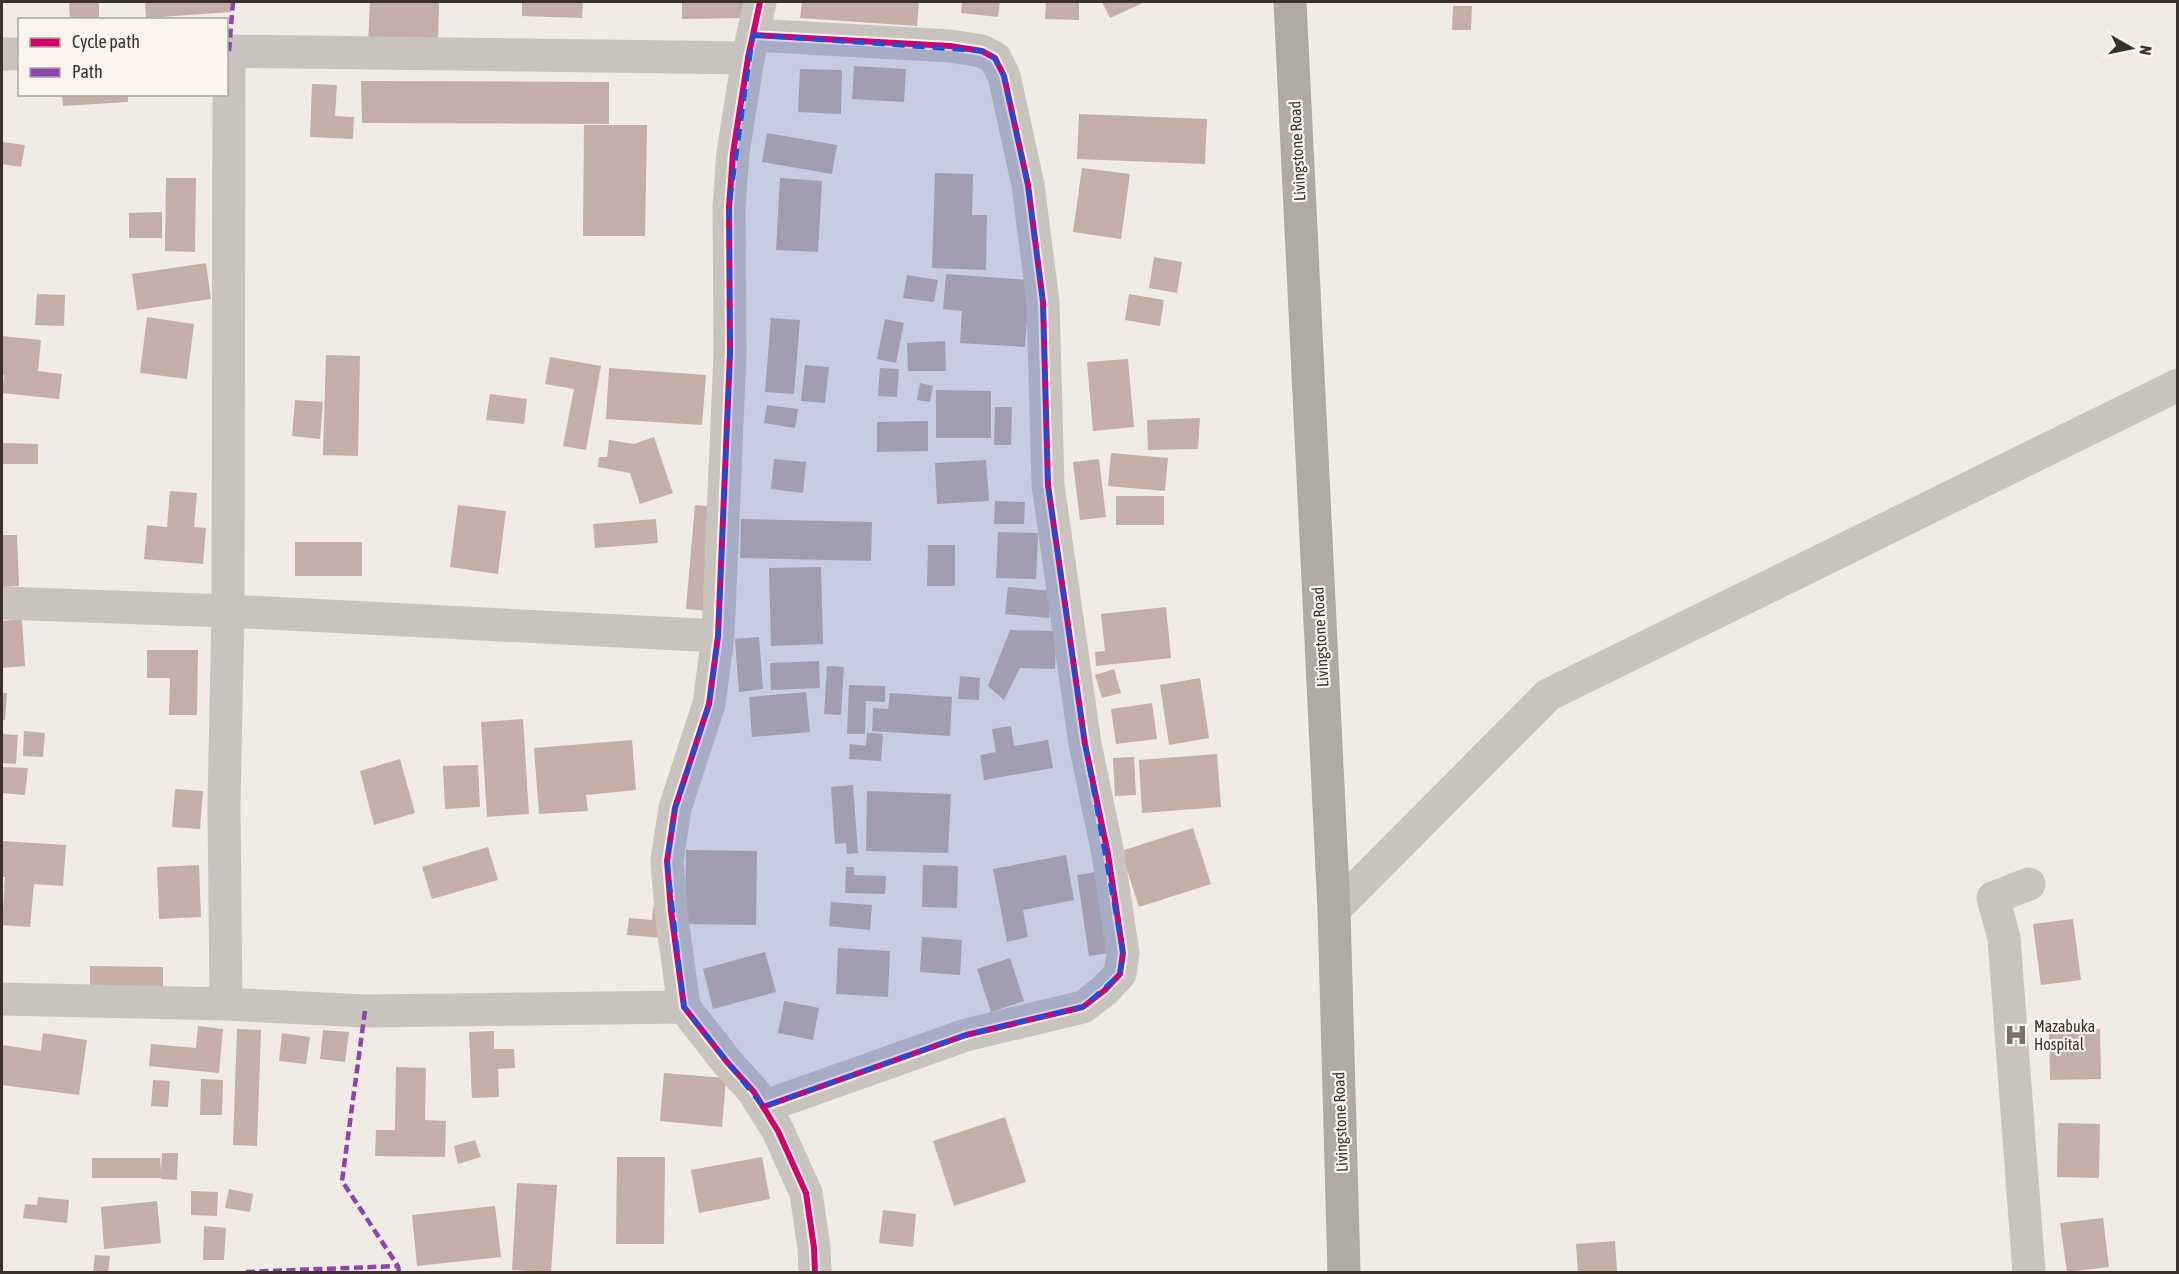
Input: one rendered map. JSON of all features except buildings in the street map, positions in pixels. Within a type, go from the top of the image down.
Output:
[{"type":"highway","name":"Livingstone Road","points":[[1290,2],[1334,910],[1344,1272]]},
{"type":"street","points":[[760,2],[733,153],[729,207],[730,353],[718,636],[709,704],[675,808],[667,861],[671,911],[684,1007],[754,1092],[778,1131],[806,1193],[815,1272]]},
{"type":"street","points":[[226,1004],[224,804],[228,611],[228,51],[950,46],[982,51],[995,58],[1004,76],[1028,185],[1043,302],[1048,484],[1085,744],[1108,854],[1123,953],[1120,974],[1105,990],[1083,1007],[966,1035],[763,1107]]},
{"type":"street","points":[[2,54],[18,54]]},
{"type":"street","points":[[1334,910],[1548,695],[2178,385]]},
{"type":"street","points":[[2,603],[228,611],[718,636]]},
{"type":"street","points":[[2029,884],[1993,898],[2004,938],[2029,1272]]},
{"type":"street","points":[[2,999],[226,1004],[365,1011],[684,1007]]},
{"type":"highlighted area","points":[[753,35],[982,51],[995,58],[1004,76],[1028,185],[1043,302],[1048,485],[1085,744],[1123,953],[1120,974],[1083,1007],[966,1035],[763,1107],[684,1007],[667,861],[675,808],[709,704],[718,636],[730,353],[729,207]]},
{"type":"marked path","points":[[229,51],[233,2]]},
{"type":"marked path","points":[[365,1011],[342,1181],[398,1266],[399,1272]]},
{"type":"marked path","points":[[246,1272],[398,1266]]},
{"type":"cycle path","points":[[760,2],[748,58],[733,153],[729,207],[730,353],[718,636],[709,704],[675,808],[667,861],[671,911],[684,1007],[754,1092],[778,1131],[806,1193],[815,1272]]},
{"type":"cycle path","points":[[753,35],[950,46],[982,51],[995,58],[1004,76],[1028,185],[1043,302],[1048,485],[1085,744],[1108,854],[1123,953],[1120,974],[1105,990],[1083,1007],[966,1035],[763,1107]]},
{"type":"place","name":"Mazabuka Hospital","points":[[2016,1035]]}]
